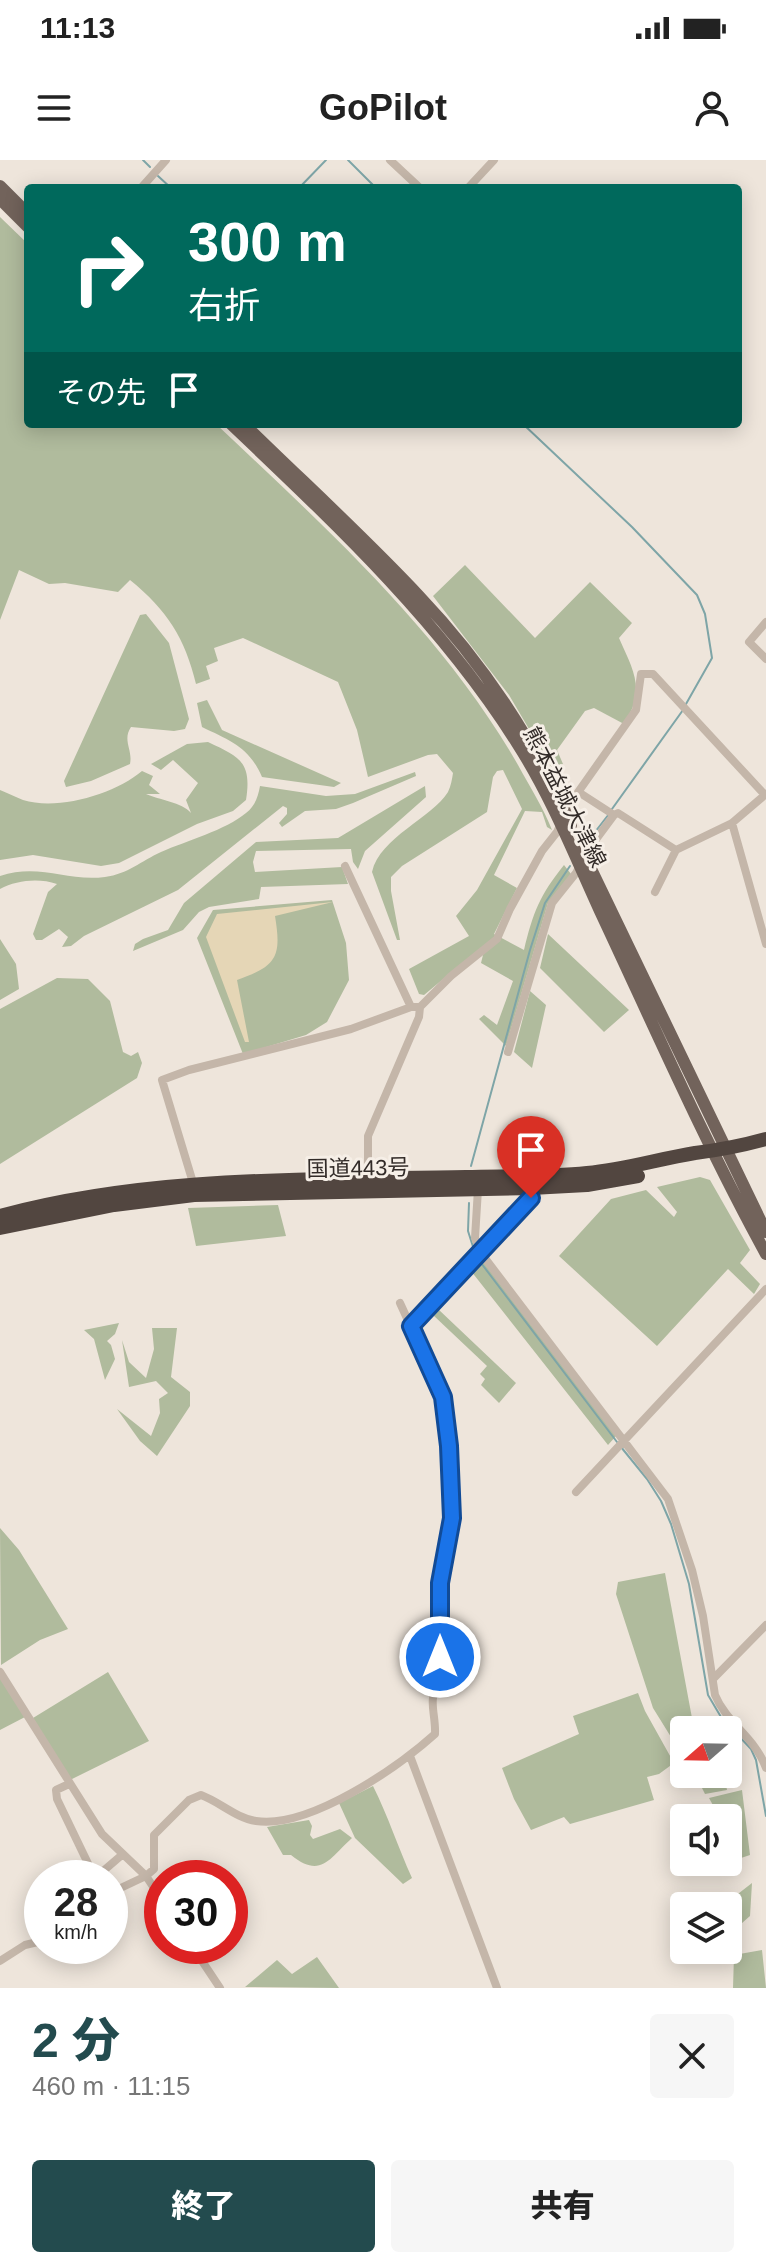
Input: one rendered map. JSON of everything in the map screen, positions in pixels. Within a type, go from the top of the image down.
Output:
[{"type":"highway","name":"国道443号","points":[[0,1216],[32,1207],[113,1194],[587,1173],[642,1166],[766,1139]]},
{"type":"highway","name":"国道443号","points":[[368,1184],[478,1189],[587,1185],[698,1162],[720,1151]]},
{"type":"highway","name":"国道443号","points":[[0,1228],[194,1190]]},
{"type":"main road","points":[[0,186],[24,210]]},
{"type":"main road","points":[[0,199],[24,223]]},
{"type":"main road","name":"熊本益城大津線","points":[[243,428],[415,606],[487,698],[530,764],[563,818],[766,1254]]},
{"type":"main road","name":"熊本益城大津線","points":[[720,1151],[766,1232]]},
{"type":"street","points":[[145,184],[166,160]]},
{"type":"street","points":[[390,160],[416,184]]},
{"type":"street","points":[[472,184],[494,160]]},
{"type":"street","points":[[766,622],[749,642],[766,659]]},
{"type":"street","points":[[194,1190],[162,1080],[189,1070],[351,1029],[415,1007],[497,939],[542,851],[636,710],[641,674],[653,674],[765,795],[732,823],[676,850],[655,892]]},
{"type":"street","points":[[580,793],[676,850]]},
{"type":"street","points":[[508,1052],[552,903],[582,862],[610,813]]},
{"type":"street","points":[[732,823],[766,944]]},
{"type":"street","points":[[345,866],[419,1017],[368,1136],[368,1184]]},
{"type":"street","points":[[411,1326],[531,1198],[531,1188]]},
{"type":"street","points":[[478,1189],[475,1238],[478,1256],[621,1444],[659,1487],[674,1513],[703,1616],[715,1695],[720,1706],[755,1744],[766,1768]]},
{"type":"street","points":[[576,1492],[766,1289]]},
{"type":"street","points":[[152,1860],[154,1835],[189,1800],[201,1795],[241,1817],[256,1821],[294,1819],[369,1782],[410,1756],[435,1734],[436,1721],[431,1702],[439,1682],[440,1583],[452,1518],[443,1397],[400,1303]]},
{"type":"street","points":[[714,1678],[766,1625]]},
{"type":"street","points":[[0,1672],[102,1834],[144,1874]]},
{"type":"street","points":[[410,1756],[497,1988]]},
{"type":"street","points":[[69,1784],[56,1790],[57,1799],[95,1878],[123,1854]]},
{"type":"street","points":[[0,1961],[24,1946]]},
{"type":"street","points":[[204,1964],[220,1988]]},
{"type":"green space","points":[[0,217],[24,240],[24,428],[220,428],[340,543],[418,626],[488,716],[518,765],[552,830],[547,827],[542,812],[525,811],[494,875],[517,888],[494,934],[524,950],[543,895],[564,865],[571,874],[548,903],[506,1046],[479,1019],[484,1015],[497,1025],[513,981],[481,963],[483,955],[477,951],[424,995],[419,994],[409,969],[469,936],[456,916],[477,890],[522,809],[503,770],[497,771],[493,777],[487,812],[402,866],[391,877],[400,940],[397,940],[372,872],[385,848],[448,792],[453,773],[437,754],[368,777],[357,730],[338,682],[243,638],[214,648],[218,661],[206,666],[210,679],[196,684],[173,626],[154,602],[130,580],[118,592],[65,583],[49,584],[19,570],[0,620]]},
{"type":"green space","points":[[465,565],[535,638],[590,582],[632,623],[619,638],[633,671],[636,691],[631,712],[624,724],[594,708],[585,711],[557,750],[563,764],[552,768],[509,695],[433,596]]},
{"type":"green space","points":[[146,614],[169,643],[189,719],[185,729],[174,731],[131,727],[127,736],[130,764],[91,781],[66,787],[64,781],[140,615]]},
{"type":"green space","points":[[207,700],[222,730],[341,783],[334,787],[262,777],[245,752],[202,727],[197,703]]},
{"type":"green space","points":[[208,742],[236,757],[245,769],[246,800],[233,811],[197,824],[119,863],[101,866],[33,855],[0,860],[0,790],[37,803],[69,802],[117,787],[142,771],[153,776],[149,785],[160,794],[146,794],[176,804],[191,813],[186,800],[198,783],[173,760],[161,770],[151,764],[187,744]]},
{"type":"green space","points":[[415,772],[416,776],[353,803],[336,809],[305,811],[282,827],[279,823],[287,814],[287,808],[283,806],[178,890],[84,936],[71,946],[62,947],[68,937],[59,929],[42,940],[36,940],[33,934],[48,892],[57,884],[28,881],[0,889],[0,876],[28,871],[91,878],[121,873],[238,819],[254,804],[260,786],[326,796],[355,794]]},
{"type":"green space","points":[[425,786],[426,797],[365,851],[358,869],[353,862],[351,849],[256,851],[253,862],[255,872],[342,867],[348,884],[261,887],[259,899],[209,907],[199,912],[183,930],[133,951],[135,944],[143,939],[168,930],[184,903],[256,842],[338,838]]},
{"type":"green space","points":[[332,900],[346,943],[349,980],[327,1022],[306,1035],[243,1054],[197,938],[213,910]]},
{"type":"green space","points":[[548,934],[629,1010],[604,1032],[540,968]]},
{"type":"green space","points":[[0,939],[16,964],[19,989],[0,1000]]},
{"type":"green space","points":[[57,978],[88,979],[110,1001],[123,1052],[131,1056],[138,1052],[142,1063],[137,1078],[0,1164],[0,1009]]},
{"type":"green space","points":[[530,991],[546,1005],[532,1068],[514,1052]]},
{"type":"green space","points":[[700,1177],[710,1180],[750,1250],[740,1263],[760,1284],[754,1294],[728,1269],[657,1346],[559,1256],[611,1199],[646,1190],[674,1217],[677,1212],[657,1187]]},
{"type":"green space","points":[[278,1205],[286,1236],[196,1246],[188,1208]]},
{"type":"green space","points":[[482,1260],[616,1436],[608,1445],[471,1271]]},
{"type":"green space","points":[[438,1309],[516,1383],[499,1403],[481,1385],[485,1379],[480,1374],[487,1366],[433,1315]]},
{"type":"green space","points":[[119,1323],[115,1334],[107,1341],[115,1359],[105,1380],[94,1339],[84,1330]]},
{"type":"green space","points":[[152,1328],[177,1328],[171,1377],[190,1392],[190,1406],[157,1456],[140,1441],[117,1409],[151,1436],[160,1413],[159,1399],[168,1393],[156,1381],[129,1387],[122,1340],[129,1362],[146,1378],[154,1349]]},
{"type":"green space","points":[[0,1528],[19,1550],[68,1629],[40,1640],[1,1665]]},
{"type":"green space","points":[[665,1573],[692,1716],[670,1716],[670,1735],[653,1708],[616,1594],[618,1582]]},
{"type":"green space","points":[[108,1672],[149,1741],[70,1780],[33,1718]]},
{"type":"green space","points":[[0,1678],[25,1717],[0,1730]]},
{"type":"green space","points":[[638,1693],[670,1756],[670,1766],[659,1774],[647,1777],[654,1800],[570,1824],[564,1817],[531,1830],[502,1768],[579,1734],[573,1716]]},
{"type":"green space","points":[[373,1786],[412,1878],[403,1884],[355,1838],[339,1803]]},
{"type":"green space","points":[[702,1788],[727,1788],[727,1790],[705,1794]]},
{"type":"green space","points":[[742,1790],[750,1855],[742,1858],[742,1804],[712,1804],[709,1798]]},
{"type":"green space","points":[[309,1820],[313,1839],[340,1829],[352,1838],[331,1859],[317,1866],[301,1862],[291,1855],[283,1855],[267,1827]]},
{"type":"green space","points":[[752,1883],[750,1916],[742,1923],[742,1892]]},
{"type":"green space","points":[[762,1950],[766,1988],[733,1988],[734,1964],[742,1964],[742,1954]]},
{"type":"green space","points":[[317,1957],[339,1988],[245,1987],[277,1960],[292,1974]]},
{"type":"sand","points":[[333,902],[275,916],[278,942],[273,958],[260,970],[237,980],[249,1042],[245,1042],[206,937],[217,914]]},
{"type":"waterway","points":[[143,160],[150,167]]},
{"type":"waterway","points":[[303,184],[326,160]]},
{"type":"waterway","points":[[348,160],[372,184]]},
{"type":"waterway","points":[[158,176],[167,184]]},
{"type":"waterway","points":[[527,428],[632,527],[697,595],[705,614],[712,658],[686,704]]},
{"type":"waterway","points":[[612,809],[683,710]]},
{"type":"waterway","points":[[588,841],[609,814]]},
{"type":"waterway","points":[[471,1166],[545,903],[570,866]]},
{"type":"waterway","points":[[469,1203],[468,1231],[475,1253]]},
{"type":"waterway","points":[[478,1259],[617,1442]]},
{"type":"waterway","points":[[621,1447],[647,1479],[671,1524],[689,1584],[708,1695],[721,1717],[751,1749],[756,1760],[766,1816]]},
{"type":"route","points":[[440,1657],[440,1583],[452,1518],[449,1446],[443,1397],[411,1326],[531,1198]]}]
